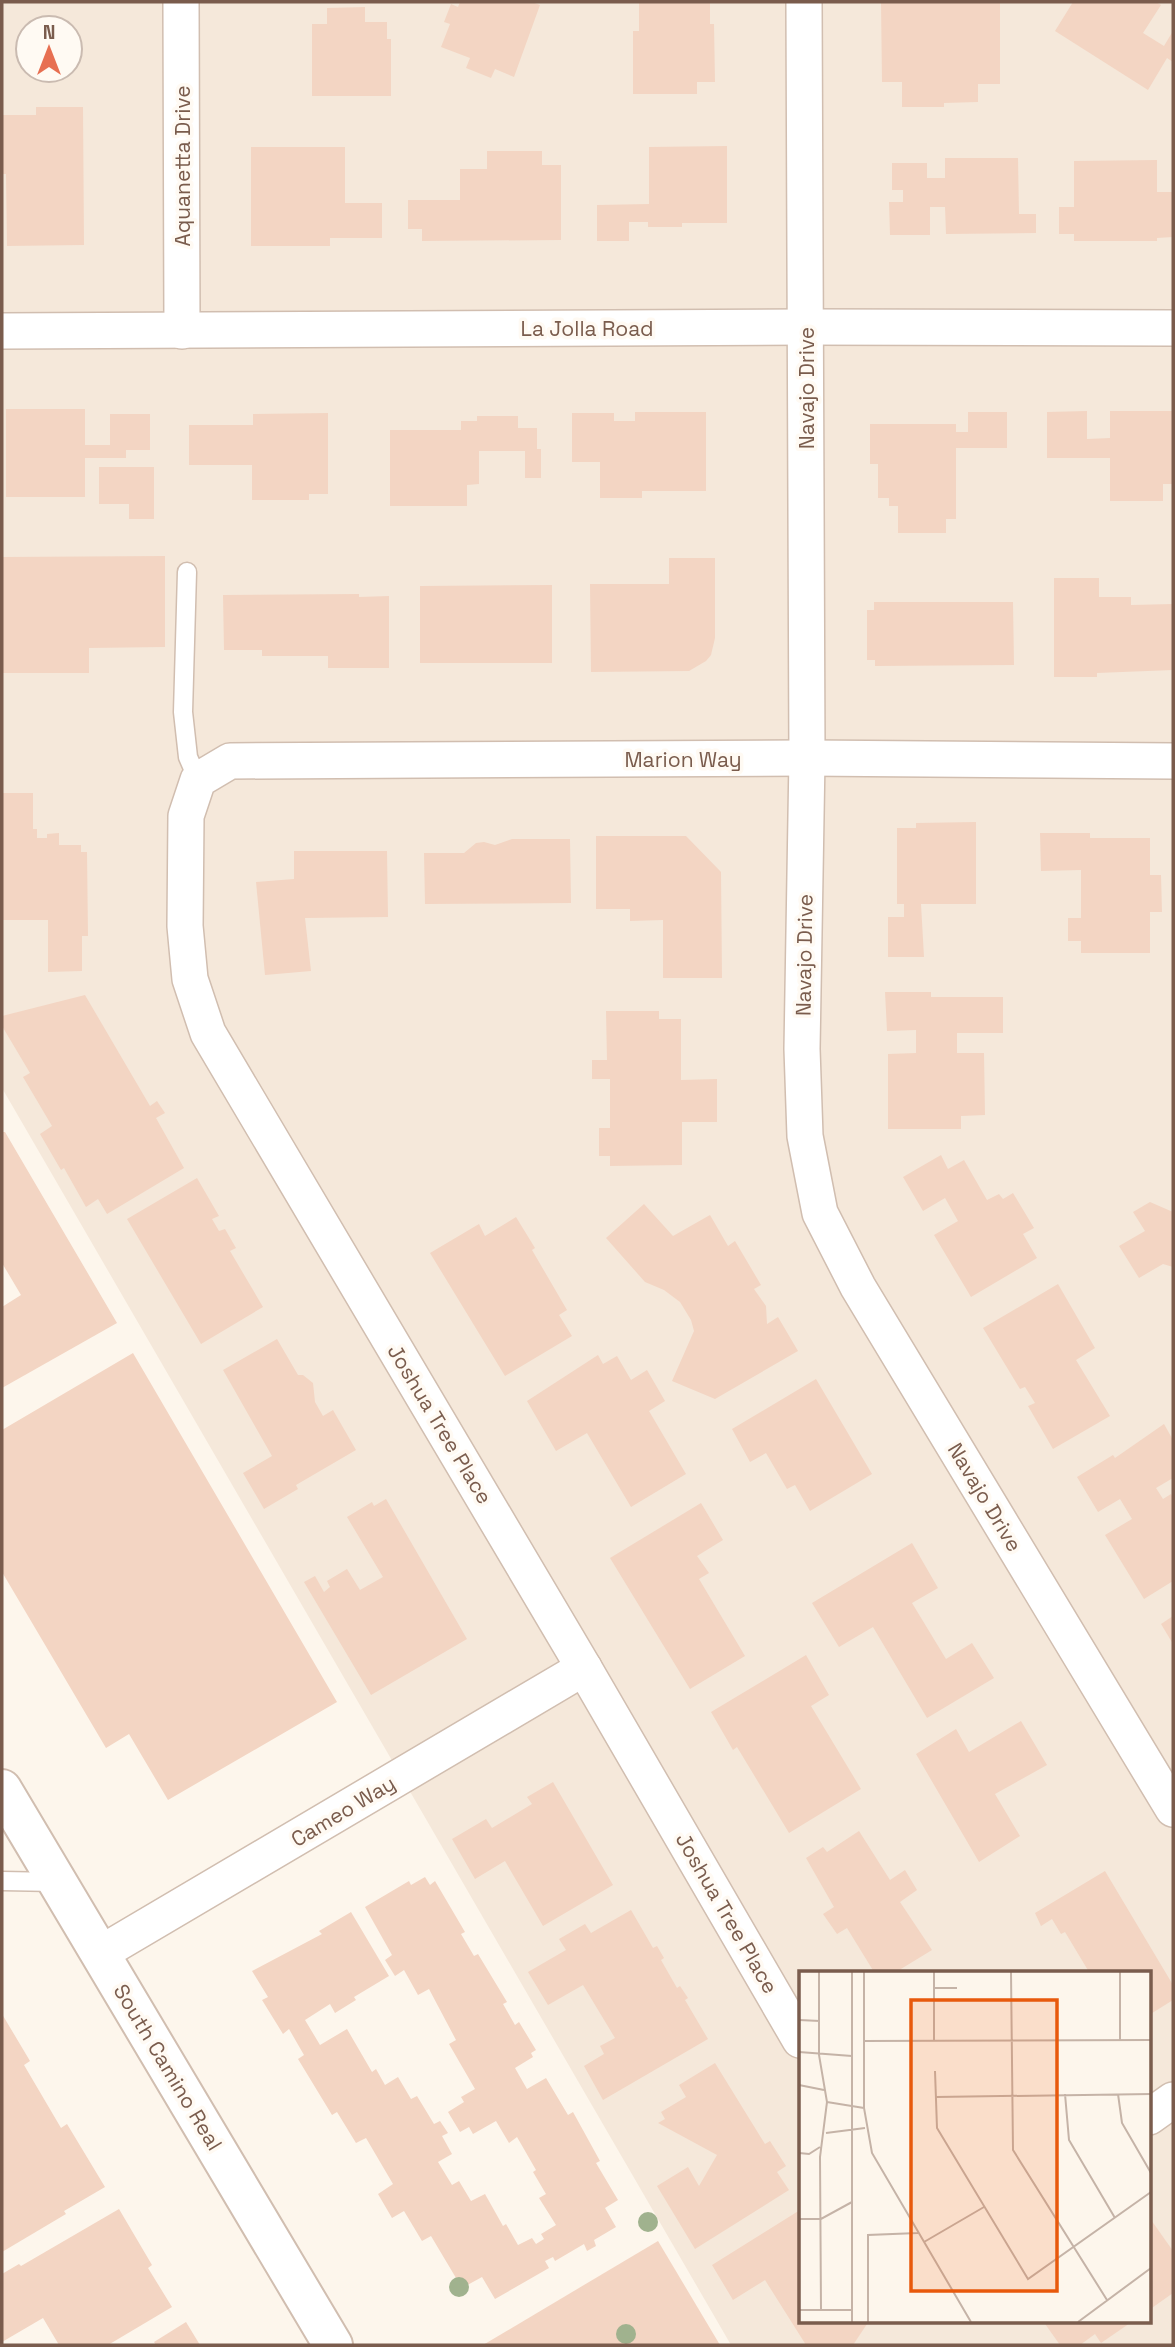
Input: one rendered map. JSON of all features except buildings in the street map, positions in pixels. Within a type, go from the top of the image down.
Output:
[{"type":"street","name":"Aquanetta Drive","points":[[181,2],[182,331]]},
{"type":"street","name":"Navajo Drive","points":[[804,2],[807,758],[803,1049],[805,1136],[820,1213],[858,1287],[1173,1809]]},
{"type":"street","name":"La Jolla Road","points":[[2,331],[1173,328]]},
{"type":"street","name":"Marion Way","points":[[198,780],[230,761],[807,758],[1173,761]]},
{"type":"street","name":"Joshua Tree Place","points":[[198,780],[186,816],[185,926],[190,979],[208,1032],[584,1668],[799,2038]]},
{"type":"street","name":"Cameo Way","points":[[101,1953],[584,1668]]},
{"type":"street","name":"South Camino Real","points":[[2,1789],[333,2345]]},
{"type":"street","points":[[1150,2116],[1173,2100]]},
{"type":"lane","points":[[187,572],[183,712],[188,757],[198,780]]},
{"type":"lane","points":[[2,1881],[57,1882]]},
{"type":"shaded area","points":[[2,2],[1173,2],[1173,2345],[731,2345],[2,1088]]}]
